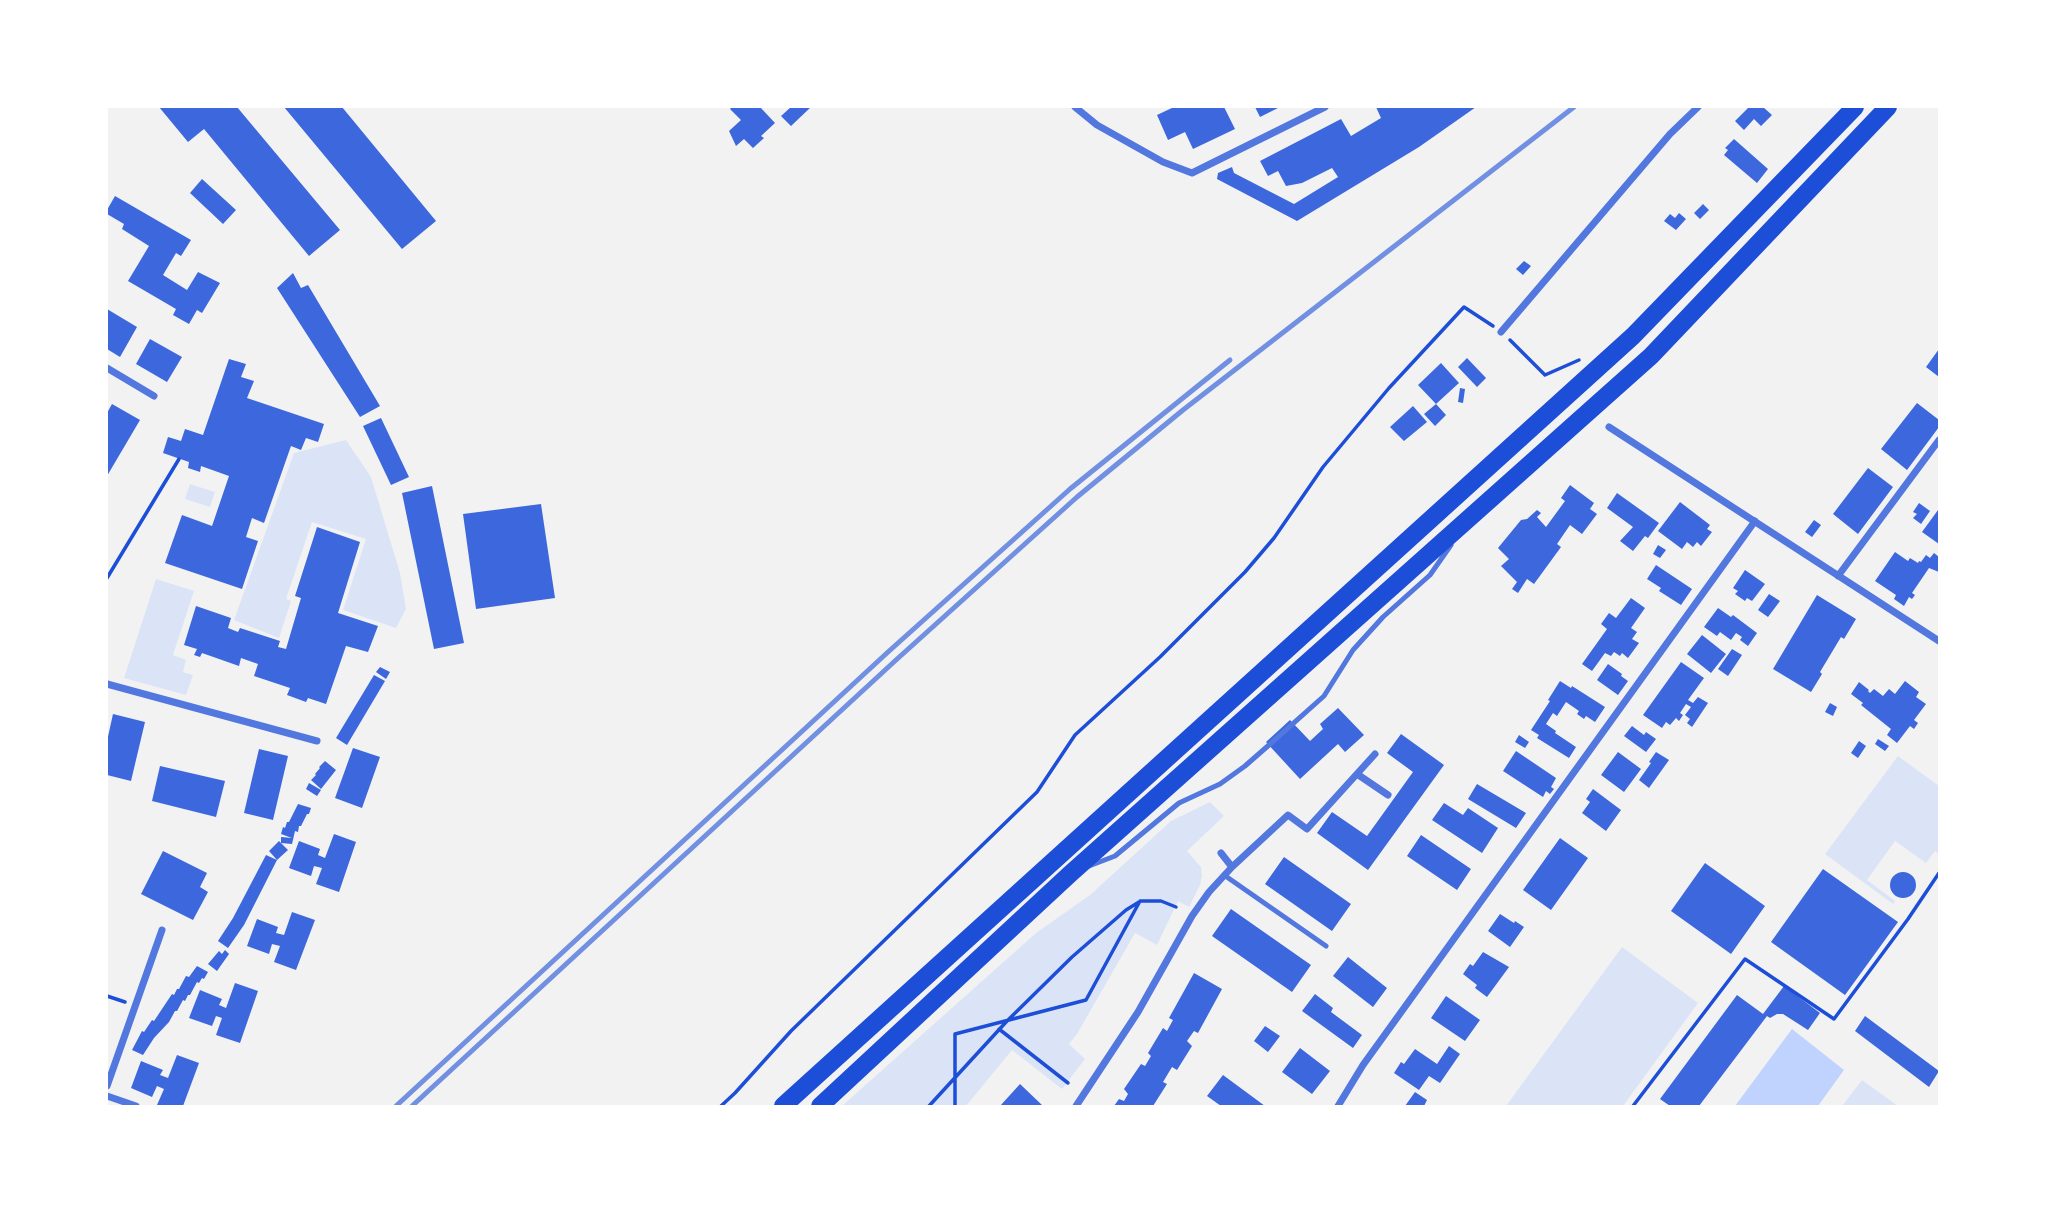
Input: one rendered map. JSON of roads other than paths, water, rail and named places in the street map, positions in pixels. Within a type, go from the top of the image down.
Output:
[{"type":"highway","points":[[783,1106],[1633,336],[1855,107]]},
{"type":"highway","points":[[820,1106],[1070,874],[1651,356],[1888,107]]},
{"type":"street","points":[[1075,107],[1097,125],[1163,162],[1192,173],[1325,107]]},
{"type":"street","points":[[1501,332],[1670,134],[1698,107]]},
{"type":"street","points":[[107,368],[154,396]]},
{"type":"street","points":[[1609,427],[1939,641]]},
{"type":"street","points":[[1838,576],[1939,440]]},
{"type":"street","points":[[1338,1106],[1363,1065],[1755,521]]},
{"type":"street","points":[[107,684],[317,741]]},
{"type":"street","points":[[1076,1106],[1138,1012],[1192,916],[1209,892],[1288,815],[1307,829],[1375,754]]},
{"type":"street","points":[[1357,774],[1388,796]]},
{"type":"street","points":[[1221,853],[1232,867]]},
{"type":"street","points":[[107,1086],[162,930]]},
{"type":"street","points":[[107,1096],[136,1106]]},
{"type":"lane","points":[[1070,874],[1115,856],[1179,803],[1220,784],[1269,746],[1324,696],[1353,650],[1383,617],[1430,575],[1466,522]]},
{"type":"lane","points":[[1224,875],[1326,947]]},
{"type":"water","points":[[1792,1029],[1844,1070],[1818,1106],[1735,1106]]},
{"type":"railway","points":[[412,1106],[1077,497],[1183,410],[1574,107]]},
{"type":"railway","points":[[396,1106],[888,652],[1070,489],[1230,360]]}]
